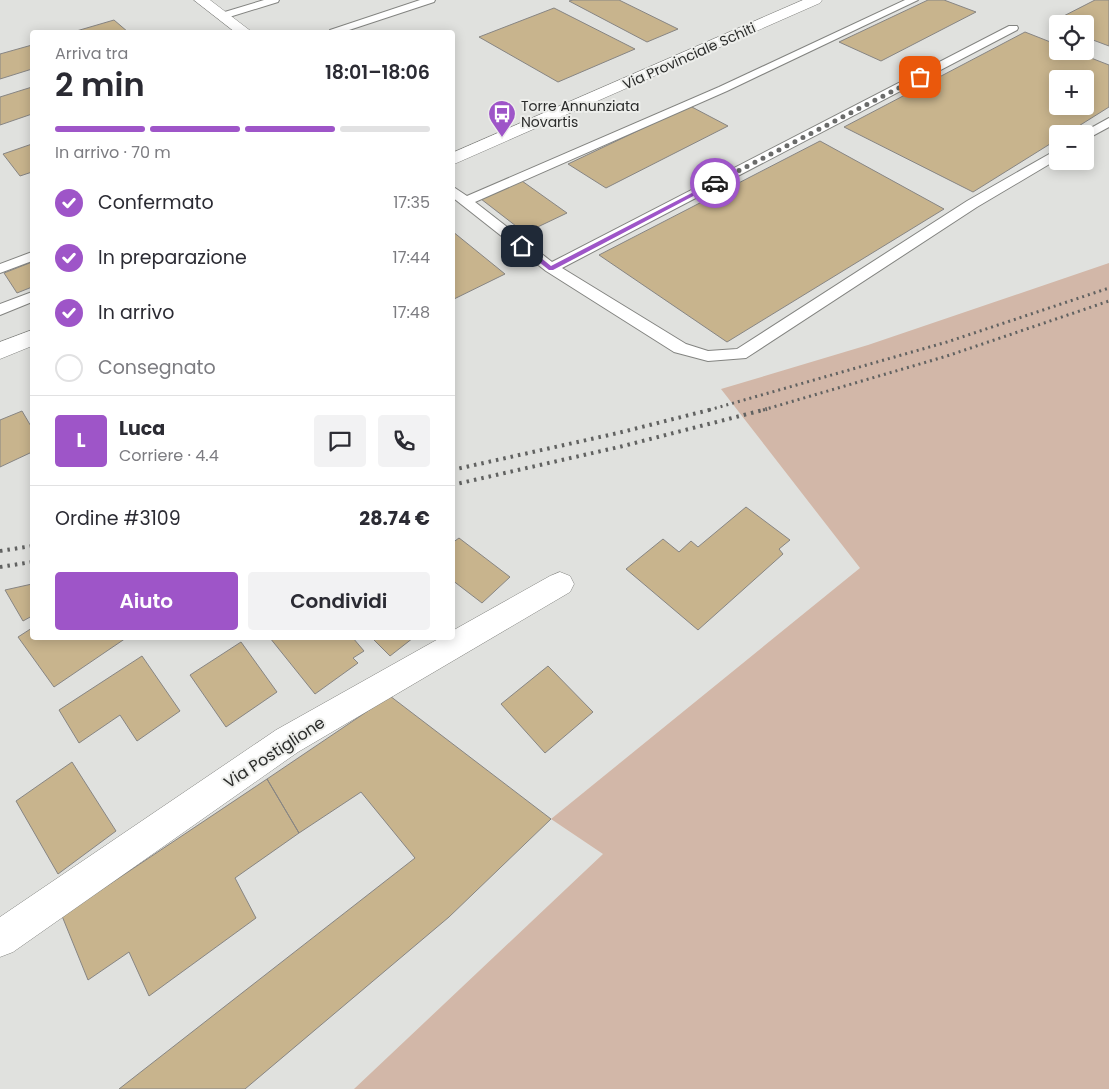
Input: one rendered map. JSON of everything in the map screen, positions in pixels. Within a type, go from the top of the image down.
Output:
[{"type":"street","points":[[201,0],[241,30]]},
{"type":"street","name":"Via Provinciale Schiti","points":[[455,159],[815,0]]},
{"type":"street","points":[[0,351],[30,339]]},
{"type":"street","name":"Via Postiglione","points":[[0,939],[287,741],[560,584]]},
{"type":"lane","points":[[222,16],[274,0]]},
{"type":"lane","points":[[466,201],[723,89],[913,0]]},
{"type":"lane","points":[[340,30],[424,1]]},
{"type":"lane","points":[[551,268],[1013,28]]},
{"type":"lane","points":[[1094,131],[1109,122]]},
{"type":"lane","points":[[455,192],[551,268],[680,348],[708,356],[740,354],[972,204],[1049,158]]},
{"type":"lane","points":[[0,269],[30,257]]},
{"type":"lane","points":[[0,310],[30,298]]},
{"type":"shaded area","points":[[1109,263],[1109,1089],[354,1089],[603,854],[551,819],[860,568],[721,389],[868,345]]},
{"type":"building","points":[[619,0],[678,29],[647,42],[569,1]]},
{"type":"building","points":[[928,0],[944,0],[976,12],[881,61],[839,42]]},
{"type":"building","points":[[1095,0],[1109,0],[1109,46],[1094,40],[1094,15],[1066,15]]},
{"type":"building","points":[[554,8],[635,49],[558,82],[479,37]]},
{"type":"building","points":[[114,20],[126,30],[80,30]]},
{"type":"building","points":[[1025,32],[1049,41],[1049,60],[1094,59],[1109,65],[1109,107],[1080,125],[1049,125],[1049,145],[973,192],[844,127]]},
{"type":"building","points":[[30,46],[30,70],[0,79],[0,54]]},
{"type":"building","points":[[30,88],[30,115],[0,125],[0,97]]},
{"type":"building","points":[[690,106],[728,126],[606,188],[568,164]]},
{"type":"building","points":[[820,141],[944,209],[727,342],[599,255]]},
{"type":"building","points":[[30,145],[30,173],[20,176],[3,154]]},
{"type":"building","points":[[522,181],[567,213],[525,233],[481,199]]},
{"type":"building","points":[[455,233],[505,274],[455,299]]},
{"type":"building","points":[[30,263],[30,288],[17,293],[4,273]]},
{"type":"building","points":[[22,411],[30,425],[30,453],[0,467],[0,420]]},
{"type":"building","points":[[746,507],[790,540],[779,549],[783,554],[698,630],[626,569],[663,539],[679,552],[691,541],[698,547]]},
{"type":"building","points":[[459,538],[510,577],[482,603],[455,582],[455,541]]},
{"type":"building","points":[[30,584],[30,617],[23,621],[5,590]]},
{"type":"building","points":[[30,629],[30,640],[123,640],[54,687],[18,637]]},
{"type":"building","points":[[272,640],[355,640],[364,651],[353,658],[358,663],[315,694]]},
{"type":"building","points":[[374,640],[410,640],[390,656]]},
{"type":"building","points":[[241,642],[277,692],[226,727],[190,675]]},
{"type":"building","points":[[142,656],[180,711],[137,741],[120,715],[79,743],[59,710]]},
{"type":"building","points":[[548,666],[593,712],[545,753],[501,704]]},
{"type":"building","points":[[390,696],[551,819],[449,917],[245,1089],[119,1089],[415,858],[361,792],[299,833],[267,779]]},
{"type":"building","points":[[72,762],[116,831],[58,874],[16,801]]},
{"type":"building","points":[[267,779],[299,833],[235,878],[256,918],[149,996],[129,952],[88,980],[62,916]]},
{"type":"railway","points":[[709,410],[947,342],[1109,288]]},
{"type":"railway","points":[[763,410],[947,356],[1109,301]]},
{"type":"railway","points":[[455,469],[618,433],[713,409]]},
{"type":"railway","points":[[455,484],[619,447],[767,409]]},
{"type":"railway","points":[[0,551],[30,546]]},
{"type":"railway","points":[[0,567],[30,562]]},
{"type":"way so far","points":[[715,183],[920,77]]},
{"type":"place","name":"Torre Annunziata Novartis","points":[[502,138]]},
{"type":"route","points":[[522,246],[551,268],[715,183]]}]
